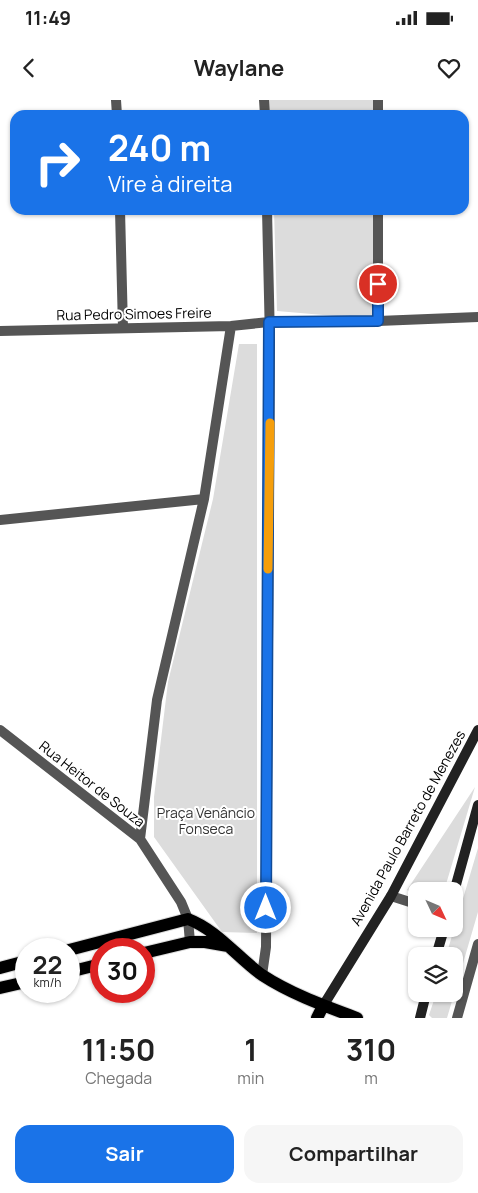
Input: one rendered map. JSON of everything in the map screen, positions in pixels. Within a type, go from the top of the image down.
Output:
[{"type":"main road","name":"Avenida Paulo Barreto de Menezes","points":[[318,1018],[323,1006],[391,896],[478,730]]},
{"type":"main road","points":[[457,882],[478,805]]},
{"type":"main road","points":[[80,947],[188,919],[197,922],[209,930],[262,975],[323,1006],[357,1018]]},
{"type":"main road","points":[[155,950],[190,942],[205,942],[228,946]]},
{"type":"main road","points":[[0,968],[15,964]]},
{"type":"main road","points":[[0,988],[15,985]]},
{"type":"main road","points":[[420,1018],[424,1002]]},
{"type":"street","points":[[120,215],[123,328]]},
{"type":"street","points":[[262,975],[266,947],[269,322],[267,215]]},
{"type":"street","points":[[378,215],[378,321]]},
{"type":"street","name":"Rua Pedro Simoes Freire","points":[[0,331],[231,326],[269,322],[378,321],[478,317]]},
{"type":"street","points":[[140,839],[157,700],[204,500],[231,326]]},
{"type":"street","points":[[0,520],[204,500]]},
{"type":"street","name":"Rua Heitor de Souza","points":[[0,730],[140,839],[178,896],[188,919],[190,942]]},
{"type":"street","points":[[391,896],[408,901]]},
{"type":"street","points":[[457,1018],[478,944]]},
{"type":"green space","points":[[266,100],[381,100],[381,110],[267,110]]},
{"type":"green space","points":[[274,215],[382,215],[383,316],[335,316],[277,311]]},
{"type":"green space","name":"Praça Venâncio Fonseca","points":[[239,344],[257,344],[257,933],[222,932],[154,837],[154,797],[168,682],[213,499]]},
{"type":"green space","points":[[475,787],[447,882],[412,882]]},
{"type":"green space","points":[[478,848],[478,912],[463,963],[463,947],[449,947],[451,938],[463,937],[463,899]]},
{"type":"green space","points":[[433,1002],[452,1002],[447,1018],[432,1018],[429,1015]]},
{"type":"slow traffic","points":[[268,569],[270,423]]},
{"type":"route","points":[[266,908],[269,322],[378,321],[378,284]]}]
